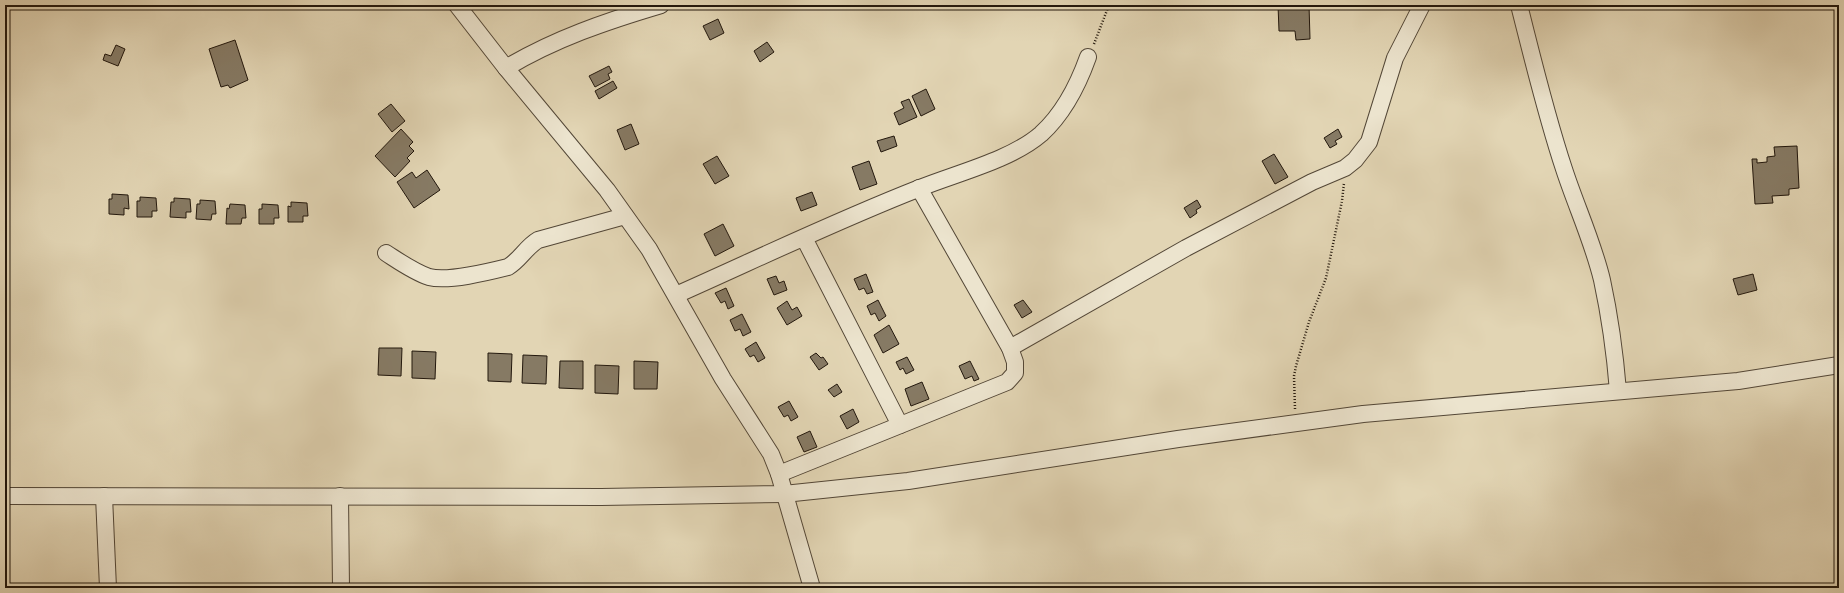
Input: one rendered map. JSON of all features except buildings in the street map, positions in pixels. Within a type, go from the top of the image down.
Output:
[{"type":"street","points":[[457,5],[506,68],[606,190],[649,249],[676,294],[723,379],[771,454],[779,474],[812,588]]},
{"type":"street","points":[[506,68],[531,53],[558,41],[624,16],[661,5]]},
{"type":"street","points":[[1010,348],[1186,248],[1312,182],[1345,168],[1355,160],[1369,142],[1396,58],[1422,5]]},
{"type":"street","points":[[1519,5],[1539,85],[1564,169],[1584,220],[1602,280],[1615,353],[1618,391]]},
{"type":"street","points":[[676,294],[919,188],[997,159],[1023,146],[1041,134],[1057,116],[1080,82],[1088,57]]},
{"type":"street","points":[[779,474],[1007,382],[1015,373],[1015,362],[1010,348],[919,188]]},
{"type":"street","points":[[386,253],[419,273],[430,277],[448,279],[508,267],[516,262],[532,244],[538,240],[625,216]]},
{"type":"street","points":[[804,238],[900,425]]},
{"type":"street","points":[[5,496],[601,497],[784,494],[908,481],[1178,438],[1363,414],[1738,381],[1839,365]]},
{"type":"street","points":[[104,496],[108,588]]},
{"type":"street","points":[[340,496],[341,588]]},
{"type":"path","points":[[1088,57],[1109,5]]},
{"type":"path","points":[[1295,423],[1294,376],[1309,322],[1326,278],[1342,201],[1345,168]]}]
